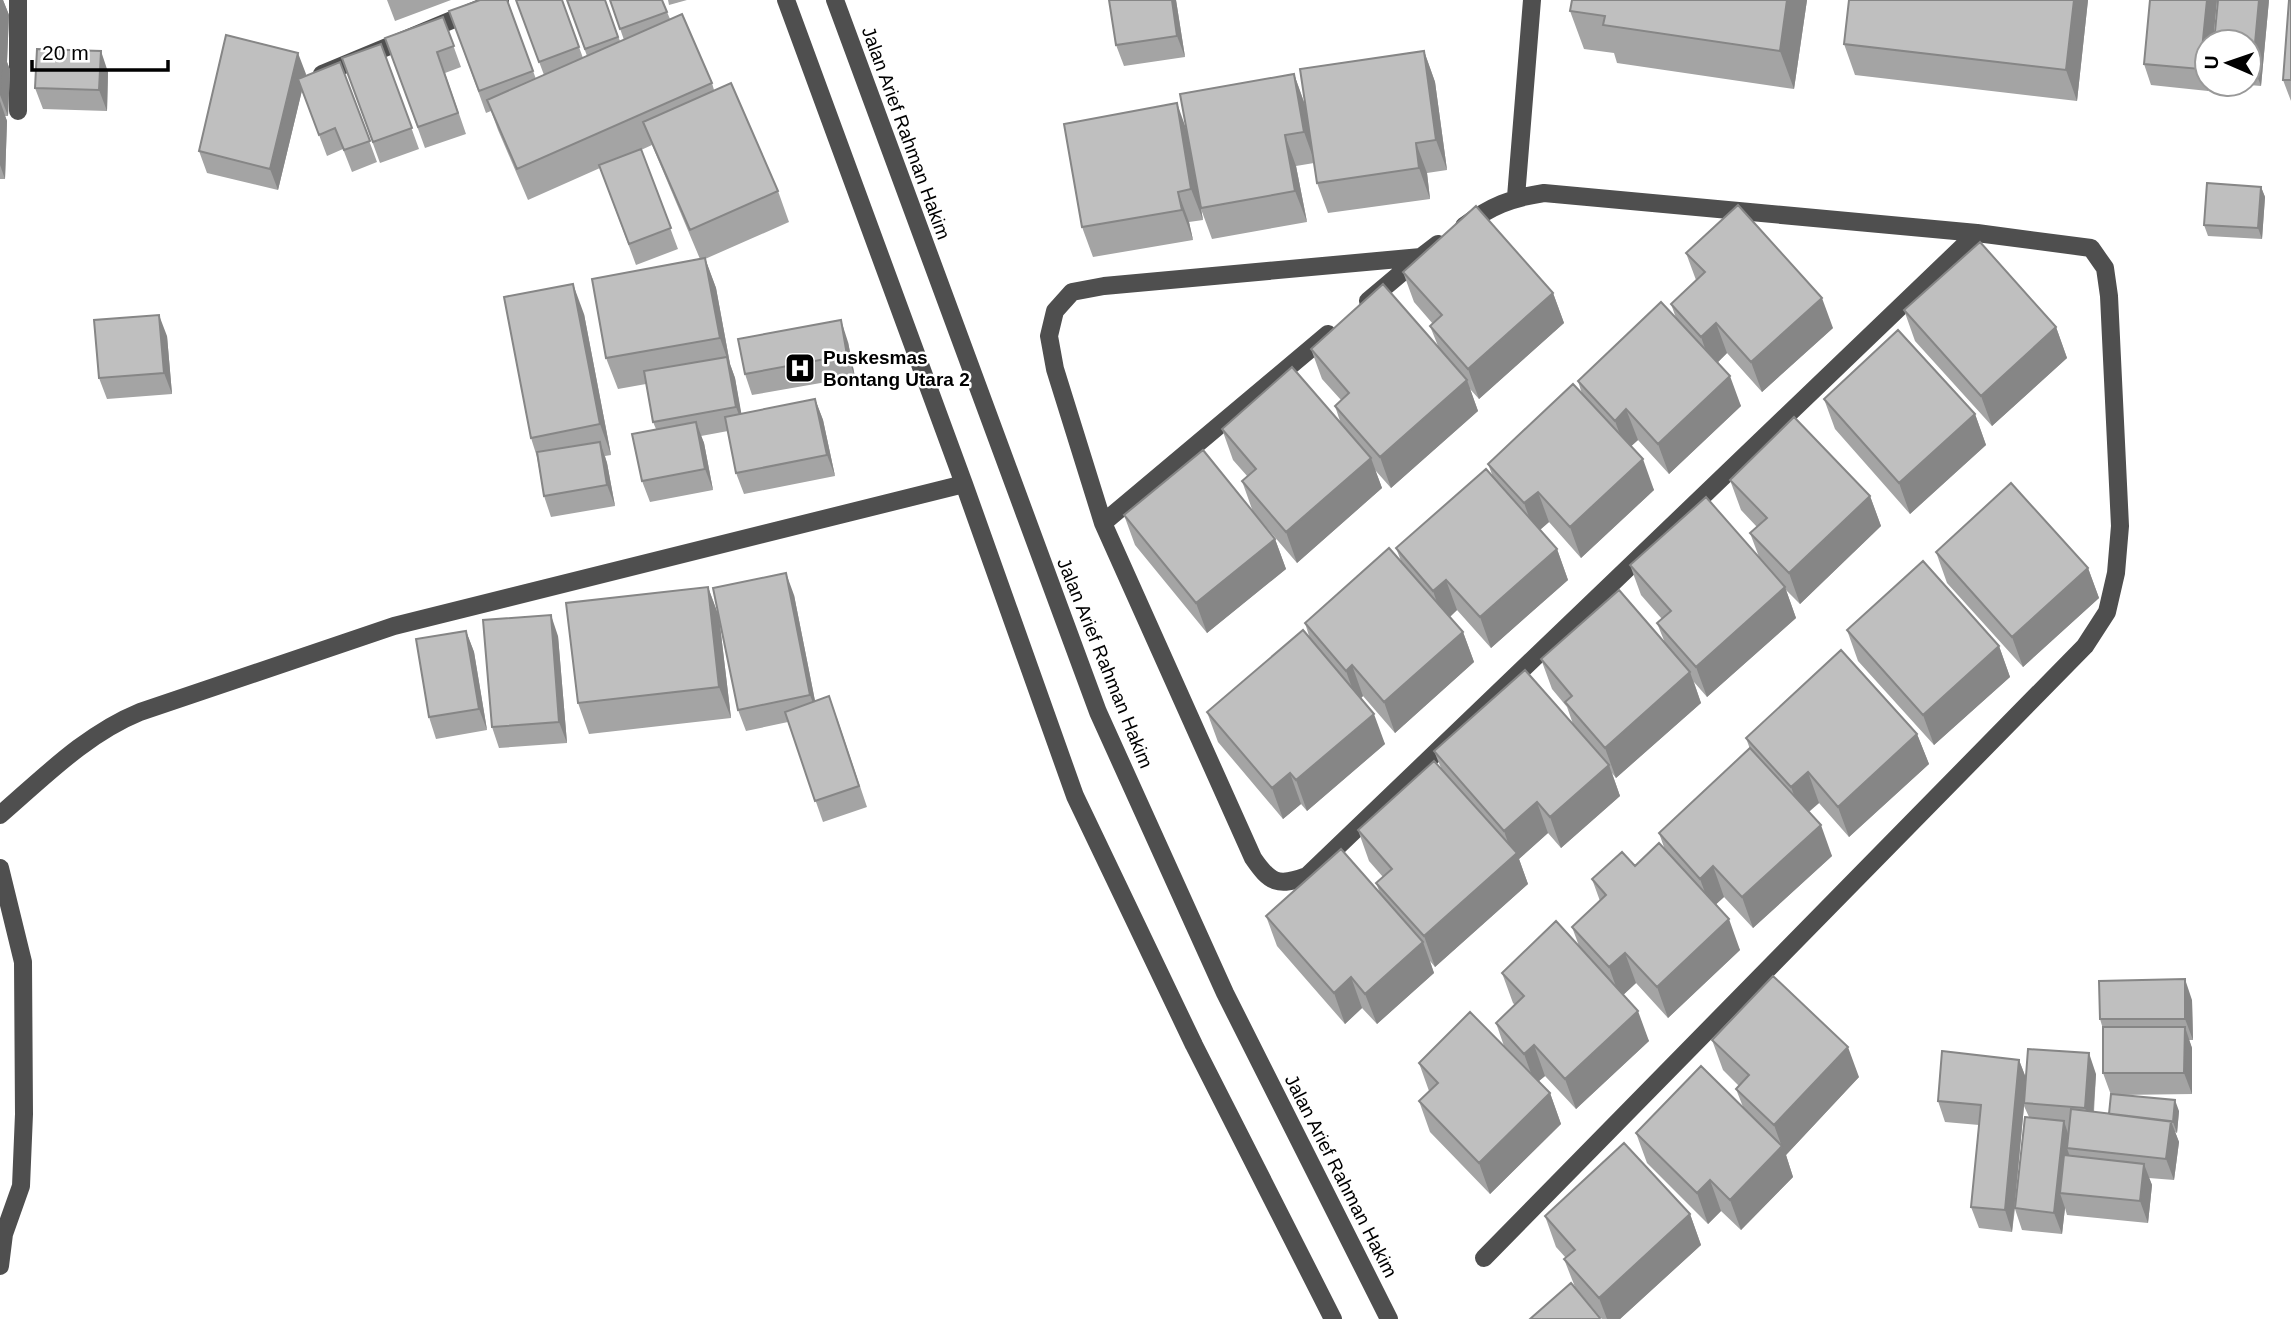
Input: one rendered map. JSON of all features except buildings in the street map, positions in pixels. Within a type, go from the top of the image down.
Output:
[{"type":"street","points":[[18,0],[18,111]]},
{"type":"street","points":[[318,76],[500,0]]},
{"type":"street","points":[[786,0],[964,484],[1075,796],[1194,1045],[1333,1319]]},
{"type":"street","name":"Jalan Arief Rahman Hakim","points":[[835,0],[1098,712],[1225,993],[1389,1319]]},
{"type":"street","points":[[1516,197],[1532,0]]},
{"type":"street","points":[[1103,523],[1421,257],[1482,213],[1516,197],[1544,193],[1977,233],[2091,248],[2105,268],[2109,296],[2120,526],[2116,573],[2106,612],[2085,646],[1484,1258]]},
{"type":"street","points":[[1421,257],[1104,286],[1072,292],[1055,311],[1049,336],[1055,369],[1103,523],[1253,858],[1266,877],[1278,882],[1291,882],[1307,876],[1977,233]]},
{"type":"street","points":[[0,815],[69,755],[113,723],[394,625],[964,484]]},
{"type":"street","points":[[0,868],[23,962],[24,1114],[21,1186],[4,1234],[0,1266]]},
{"type":"place","name":"Puskesmas Bontang Utara 2","points":[[800,368]]}]
